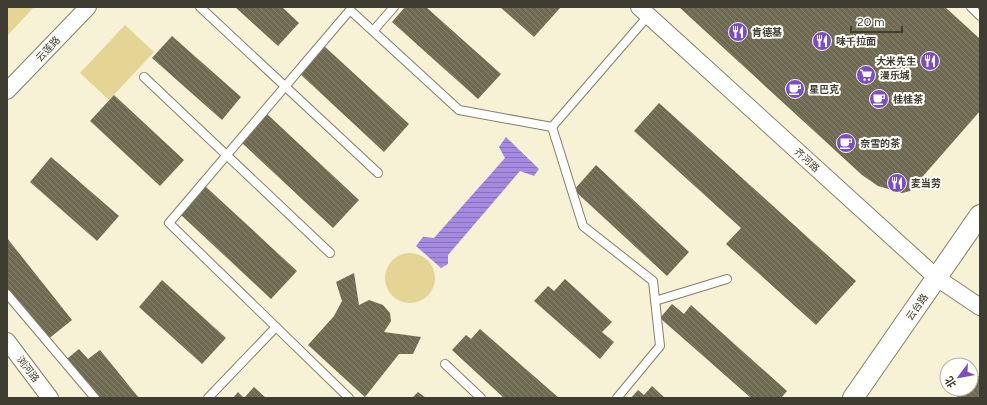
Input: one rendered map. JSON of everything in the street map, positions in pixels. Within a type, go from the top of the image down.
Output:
[{"type":"street","name":"云莲路","points":[[7,91],[88,7]]},
{"type":"street","name":"齐河路","points":[[644,11],[937,278],[980,307]]},
{"type":"street","name":"云台路","points":[[852,398],[980,216]]},
{"type":"street","name":"浏河路","points":[[7,341],[50,398]]},
{"type":"lane","points":[[200,7],[378,173]]},
{"type":"lane","points":[[373,31],[394,7]]},
{"type":"lane","points":[[971,7],[980,16]]},
{"type":"lane","points":[[349,398],[169,223],[350,10],[459,110],[552,127]]},
{"type":"lane","points":[[552,127],[644,11]]},
{"type":"lane","points":[[144,77],[330,253]]},
{"type":"lane","points":[[552,127],[583,226],[653,281],[660,346],[617,398]]},
{"type":"lane","points":[[655,301],[727,278]]},
{"type":"lane","points":[[7,294],[95,398]]},
{"type":"lane","points":[[208,398],[276,327]]},
{"type":"lane","points":[[445,364],[481,398]]},
{"type":"shaded area","points":[[7,7],[34,7],[7,36]]},
{"type":"shaded area","points":[[125,25],[154,52],[109,100],[80,73]]},
{"type":"shaded area","points":[[506,137],[539,169],[534,176],[520,171],[448,255],[448,264],[441,268],[416,246],[423,237],[434,238],[505,158],[499,147]]},
{"type":"shaded area","points":[[410,253],[424,257],[431,264],[435,278],[431,292],[424,299],[410,303],[396,299],[389,292],[385,278],[389,264],[396,257]]},
{"type":"building","points":[[235,7],[282,7],[299,23],[278,46]]},
{"type":"building","points":[[405,7],[426,7],[501,74],[478,99],[392,22]]},
{"type":"building","points":[[500,7],[559,7],[560,8],[534,37]]},
{"type":"building","name":"漫乐城","points":[[679,7],[945,7],[980,39],[980,111],[910,191],[902,193],[878,186],[862,175]]},
{"type":"building","points":[[172,36],[241,97],[222,120],[152,58]]},
{"type":"building","points":[[323,45],[409,124],[384,152],[298,72]]},
{"type":"building","points":[[114,95],[184,160],[160,186],[90,121]]},
{"type":"building","points":[[659,103],[856,281],[816,325],[726,244],[741,228],[634,131]]},
{"type":"building","points":[[267,114],[359,200],[333,228],[241,142]]},
{"type":"building","points":[[51,157],[119,216],[97,241],[30,182]]},
{"type":"building","points":[[596,165],[689,252],[667,276],[574,190]]},
{"type":"building","points":[[205,186],[297,271],[271,299],[180,214]]},
{"type":"building","points":[[7,238],[72,320],[47,340],[7,291]]},
{"type":"building","points":[[354,273],[359,305],[369,300],[383,305],[390,313],[391,321],[384,332],[421,337],[413,354],[399,354],[365,397],[308,345],[334,316],[342,301],[336,282]]},
{"type":"building","points":[[565,279],[612,322],[602,332],[614,342],[600,359],[534,301],[548,286],[554,291]]},
{"type":"building","points":[[162,280],[226,338],[202,364],[139,307]]},
{"type":"building","points":[[672,304],[684,314],[691,305],[787,391],[781,398],[751,398],[660,318]]},
{"type":"building","points":[[480,329],[559,398],[504,398],[452,350],[466,335],[471,339]]},
{"type":"building","points":[[79,349],[88,359],[100,350],[139,398],[93,398],[63,362]]},
{"type":"building","points":[[980,377],[980,398],[956,398],[979,397]]},
{"type":"building","points":[[652,386],[665,398],[631,398],[638,390],[644,395]]},
{"type":"building","points":[[254,387],[266,398],[244,398]]},
{"type":"building","points":[[238,392],[244,398],[233,398]]},
{"type":"building","points":[[418,392],[426,398],[412,398]]},
{"type":"place","name":"肯德基","points":[[738,32]]},
{"type":"place","name":"味千拉面","points":[[822,41]]},
{"type":"place","name":"大米先生","points":[[930,61]]},
{"type":"place","name":"漫乐城","points":[[866,75]]},
{"type":"place","name":"星巴克","points":[[795,89]]},
{"type":"place","name":"桂桂茶","points":[[879,99]]},
{"type":"place","name":"奈雪的茶","points":[[846,143]]},
{"type":"place","name":"麦当劳","points":[[897,183]]}]
